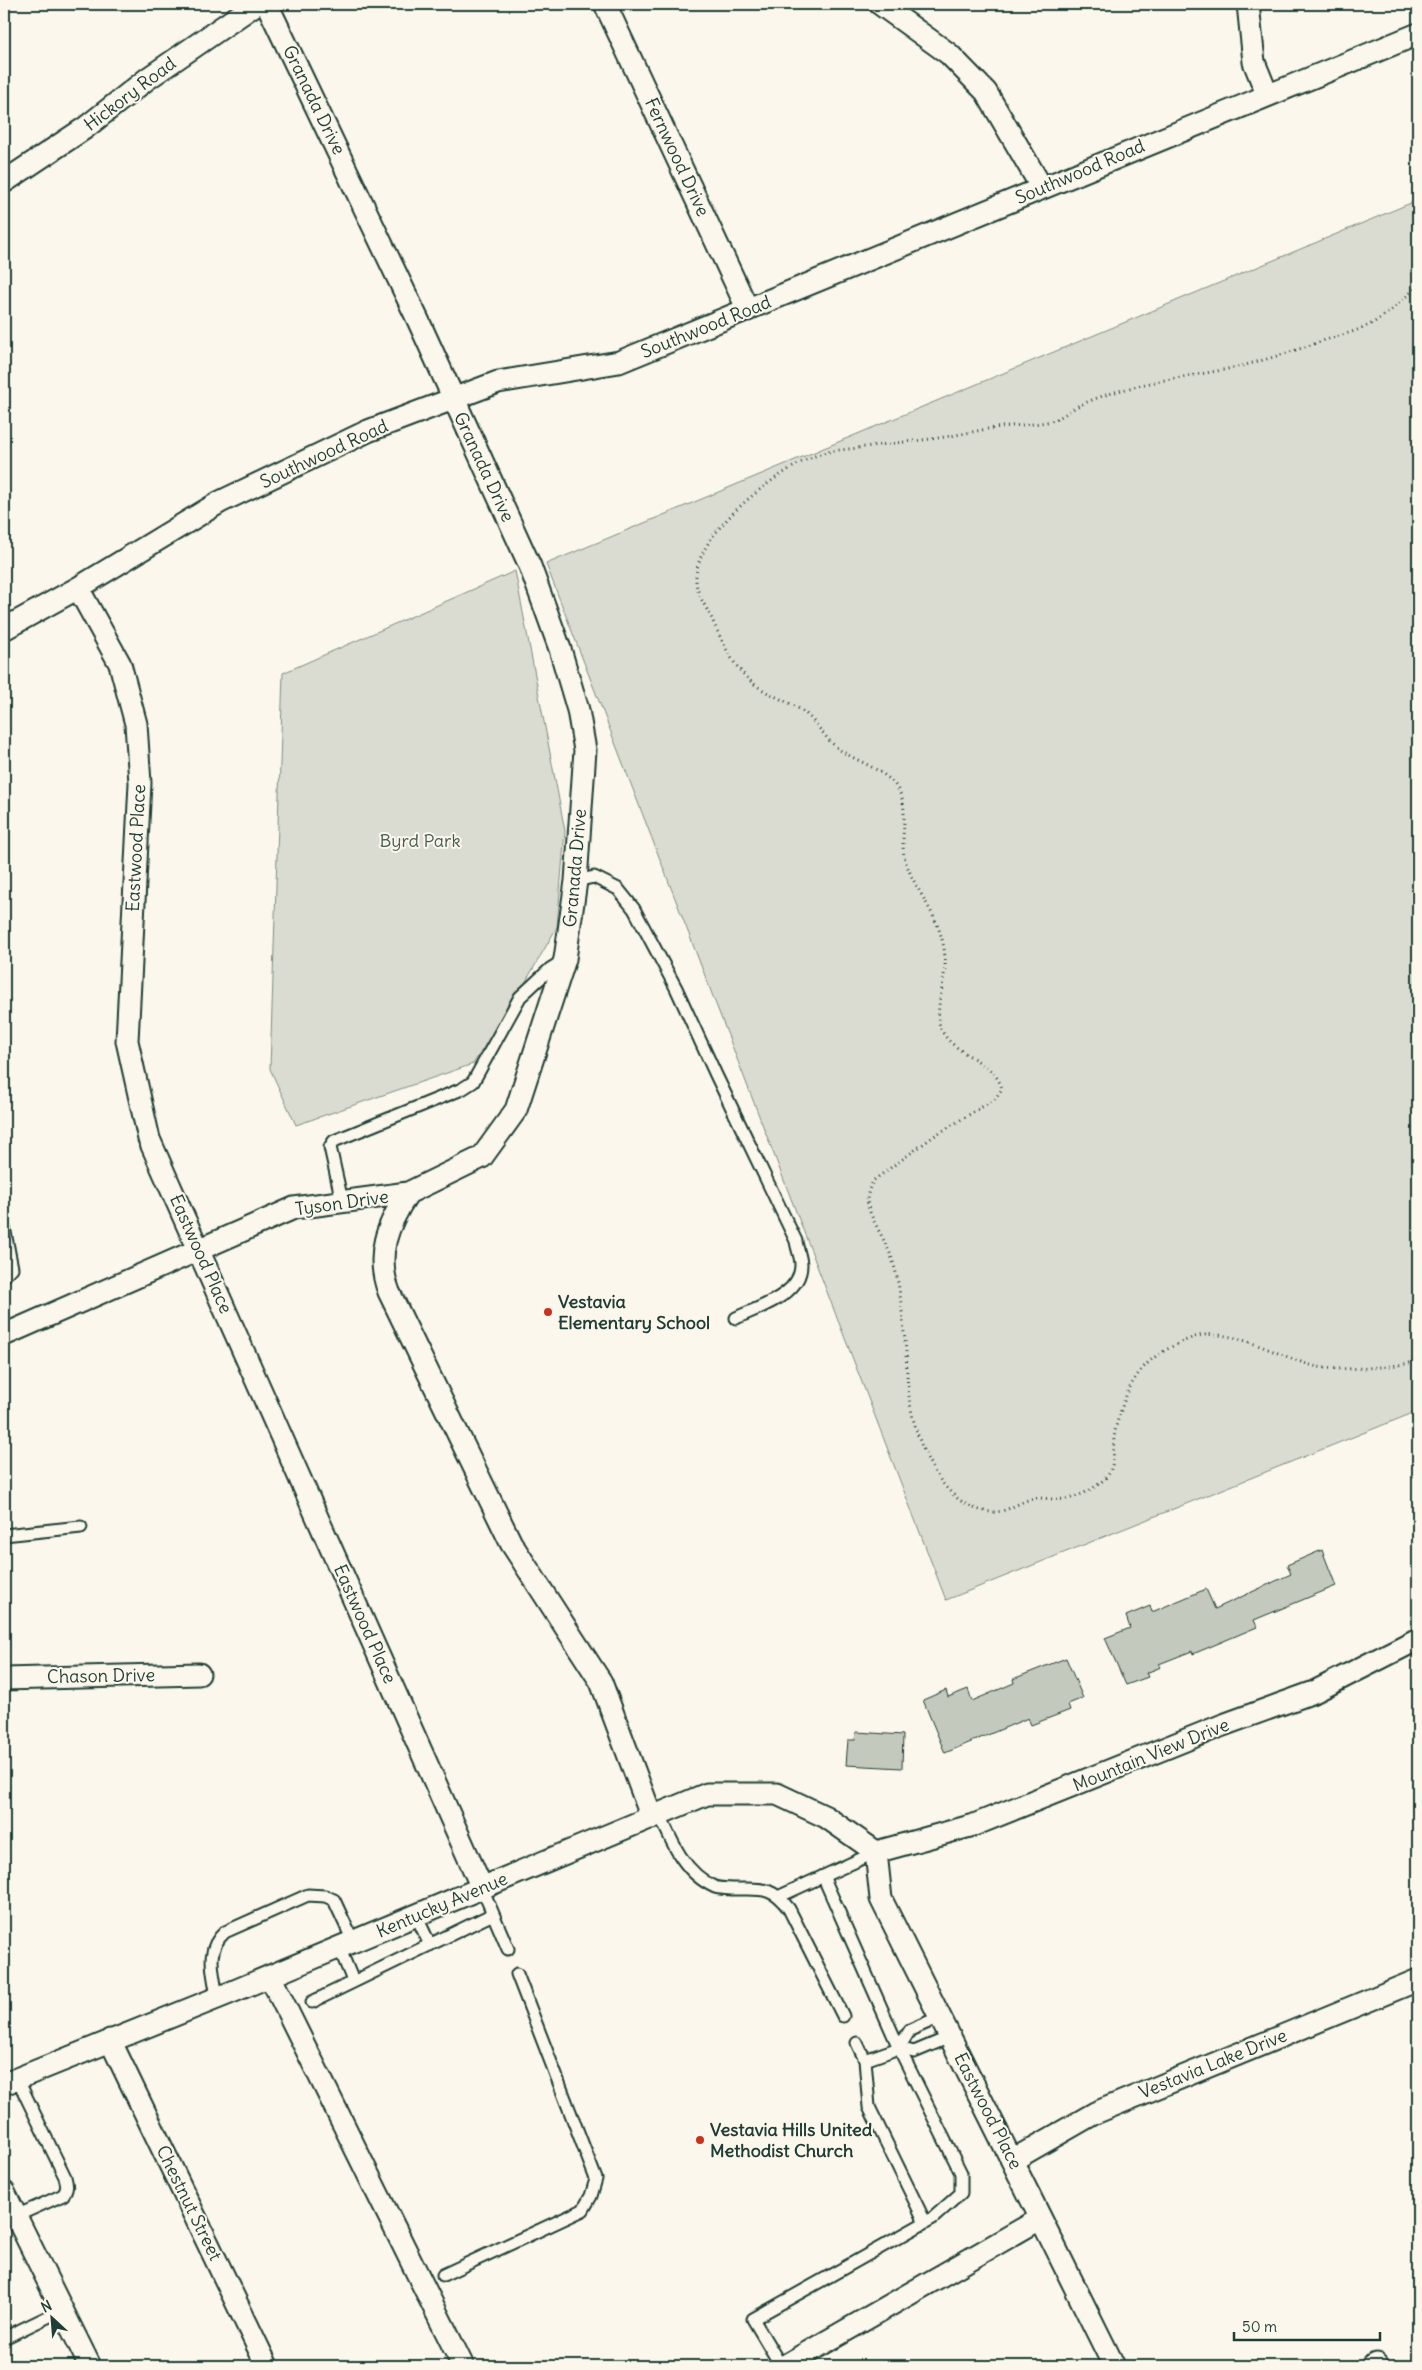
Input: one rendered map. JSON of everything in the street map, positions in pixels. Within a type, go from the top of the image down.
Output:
[{"type":"street","name":"Hickory Road","points":[[4,182],[85,128],[147,79],[256,4]]},
{"type":"street","name":"Granada Drive","points":[[267,4],[410,302],[530,566],[560,648],[578,710],[584,750],[576,881],[565,959]]},
{"type":"street","name":"Fernwood Drive","points":[[605,4],[748,310]]},
{"type":"street","points":[[880,4],[949,54],[986,92],[1042,188]]},
{"type":"street","points":[[1248,4],[1254,62],[1267,94]]},
{"type":"street","name":"Southwood Road","points":[[4,629],[78,588],[220,502],[368,431],[498,382],[619,362],[1267,94],[1418,34]]},
{"type":"street","name":"Eastwood Place","points":[[78,588],[120,664],[136,724],[140,783],[127,1041],[148,1139],[482,1888]]},
{"type":"street","name":"Tyson Drive","points":[[4,1335],[294,1208],[408,1193],[482,1157],[516,1110],[565,959]]},
{"type":"street","points":[[408,1193],[394,1216],[383,1250],[382,1266],[389,1292],[511,1543],[601,1682],[656,1816]]},
{"type":"street","name":"Mountain View Drive","points":[[876,1852],[974,1825],[1223,1725],[1314,1692],[1418,1639]]},
{"type":"street","name":"Chason Drive","points":[[4,1678],[199,1674]]},
{"type":"street","name":"Kentucky Avenue","points":[[10,2081],[218,1998],[707,1794],[778,1794],[826,1817],[876,1852]]},
{"type":"street","name":"Eastwood Place","points":[[876,1852],[881,1899],[1013,2160],[1040,2219],[1114,2366]]},
{"type":"street","points":[[270,1976],[464,2366]]},
{"type":"street","name":"Vestavia Lake Drive","points":[[1013,2160],[1095,2113],[1418,1980]]},
{"type":"street","name":"Chestnut Street","points":[[110,2040],[267,2366]]},
{"type":"street","points":[[4,2192],[62,2310],[84,2364]]},
{"type":"street","points":[[782,2366],[1040,2219]]},
{"type":"lane","points":[[576,881],[594,878],[618,889],[634,909],[676,988],[796,1241],[801,1266],[793,1287],[773,1301],[736,1318]]},
{"type":"lane","points":[[342,1201],[330,1147],[334,1141],[462,1089],[473,1082],[520,997],[550,969],[565,959]]},
{"type":"lane","points":[[4,1227],[12,1268],[4,1276]]},
{"type":"lane","points":[[4,1534],[81,1526]]},
{"type":"lane","points":[[656,1816],[677,1852],[696,1875],[716,1888],[769,1890],[780,1896],[789,1909],[843,2016]]},
{"type":"lane","points":[[780,1896],[876,1852]]},
{"type":"lane","points":[[782,2366],[753,2318],[925,2222],[961,2193],[961,2174],[899,2048],[823,1876]]},
{"type":"lane","points":[[482,1888],[508,1948]]},
{"type":"lane","points":[[218,1998],[211,1956],[216,1941],[225,1932],[308,1895],[325,1896],[334,1900],[346,1944],[353,1981]]},
{"type":"lane","points":[[312,2002],[493,1914]]},
{"type":"lane","points":[[416,1915],[430,1946]]},
{"type":"lane","points":[[443,2275],[583,2210],[592,2196],[596,2179],[517,1974]]},
{"type":"lane","points":[[899,2048],[910,2030],[940,2017]]},
{"type":"lane","points":[[865,2060],[899,2048],[914,2052],[950,2036]]},
{"type":"lane","points":[[857,2043],[865,2060],[869,2107],[925,2222]]},
{"type":"lane","points":[[10,2081],[65,2177],[67,2184],[63,2195],[16,2216]]},
{"type":"lane","points":[[4,2338],[62,2310]]},
{"type":"path","points":[[1418,286],[1386,314],[1367,326],[1242,366],[1129,388],[1075,407],[1063,416],[1049,422],[999,427],[938,438],[835,450],[814,456],[756,491],[737,509],[723,524],[706,549],[697,568],[695,580],[698,592],[728,651],[744,675],[758,688],[790,702],[808,716],[830,742],[842,751],[883,773],[896,786],[904,800],[905,861],[926,898],[942,936],[946,976],[939,1017],[942,1029],[960,1050],[995,1075],[1001,1083],[1002,1089],[995,1099],[934,1136],[874,1180],[868,1190],[868,1206],[892,1259],[903,1324],[909,1396],[914,1422],[921,1447],[944,1486],[961,1500],[978,1509],[995,1512],[1034,1498],[1065,1499],[1084,1492],[1108,1475],[1114,1458],[1116,1422],[1129,1386],[1138,1372],[1156,1354],[1194,1337],[1209,1334],[1229,1337],[1316,1367],[1403,1366],[1418,1361]]},
{"type":"green space","points":[[1418,200],[1418,1411],[946,1600],[546,564]]},
{"type":"green space","name":"Byrd Park","points":[[515,571],[565,831],[557,927],[518,995],[473,1064],[296,1125],[270,1069],[283,673]]},
{"type":"building","points":[[1322,1550],[1336,1586],[1254,1620],[1257,1627],[1193,1654],[1192,1651],[1159,1664],[1161,1667],[1146,1673],[1148,1677],[1126,1685],[1105,1638],[1130,1628],[1126,1616],[1150,1606],[1152,1612],[1206,1589],[1215,1609],[1291,1574],[1287,1565]]},
{"type":"building","points":[[1066,1658],[1083,1698],[1068,1704],[1070,1710],[1031,1725],[1028,1718],[945,1753],[923,1700],[946,1690],[948,1697],[968,1689],[972,1701],[1014,1683],[1013,1679]]},
{"type":"building","points":[[856,1732],[903,1735],[902,1768],[846,1765],[848,1740],[855,1740]]},
{"type":"place","name":"Vestavia Elementary School","points":[[548,1312]]},
{"type":"place","name":"Vestavia Hills United Methodist Church","points":[[700,2140]]}]
